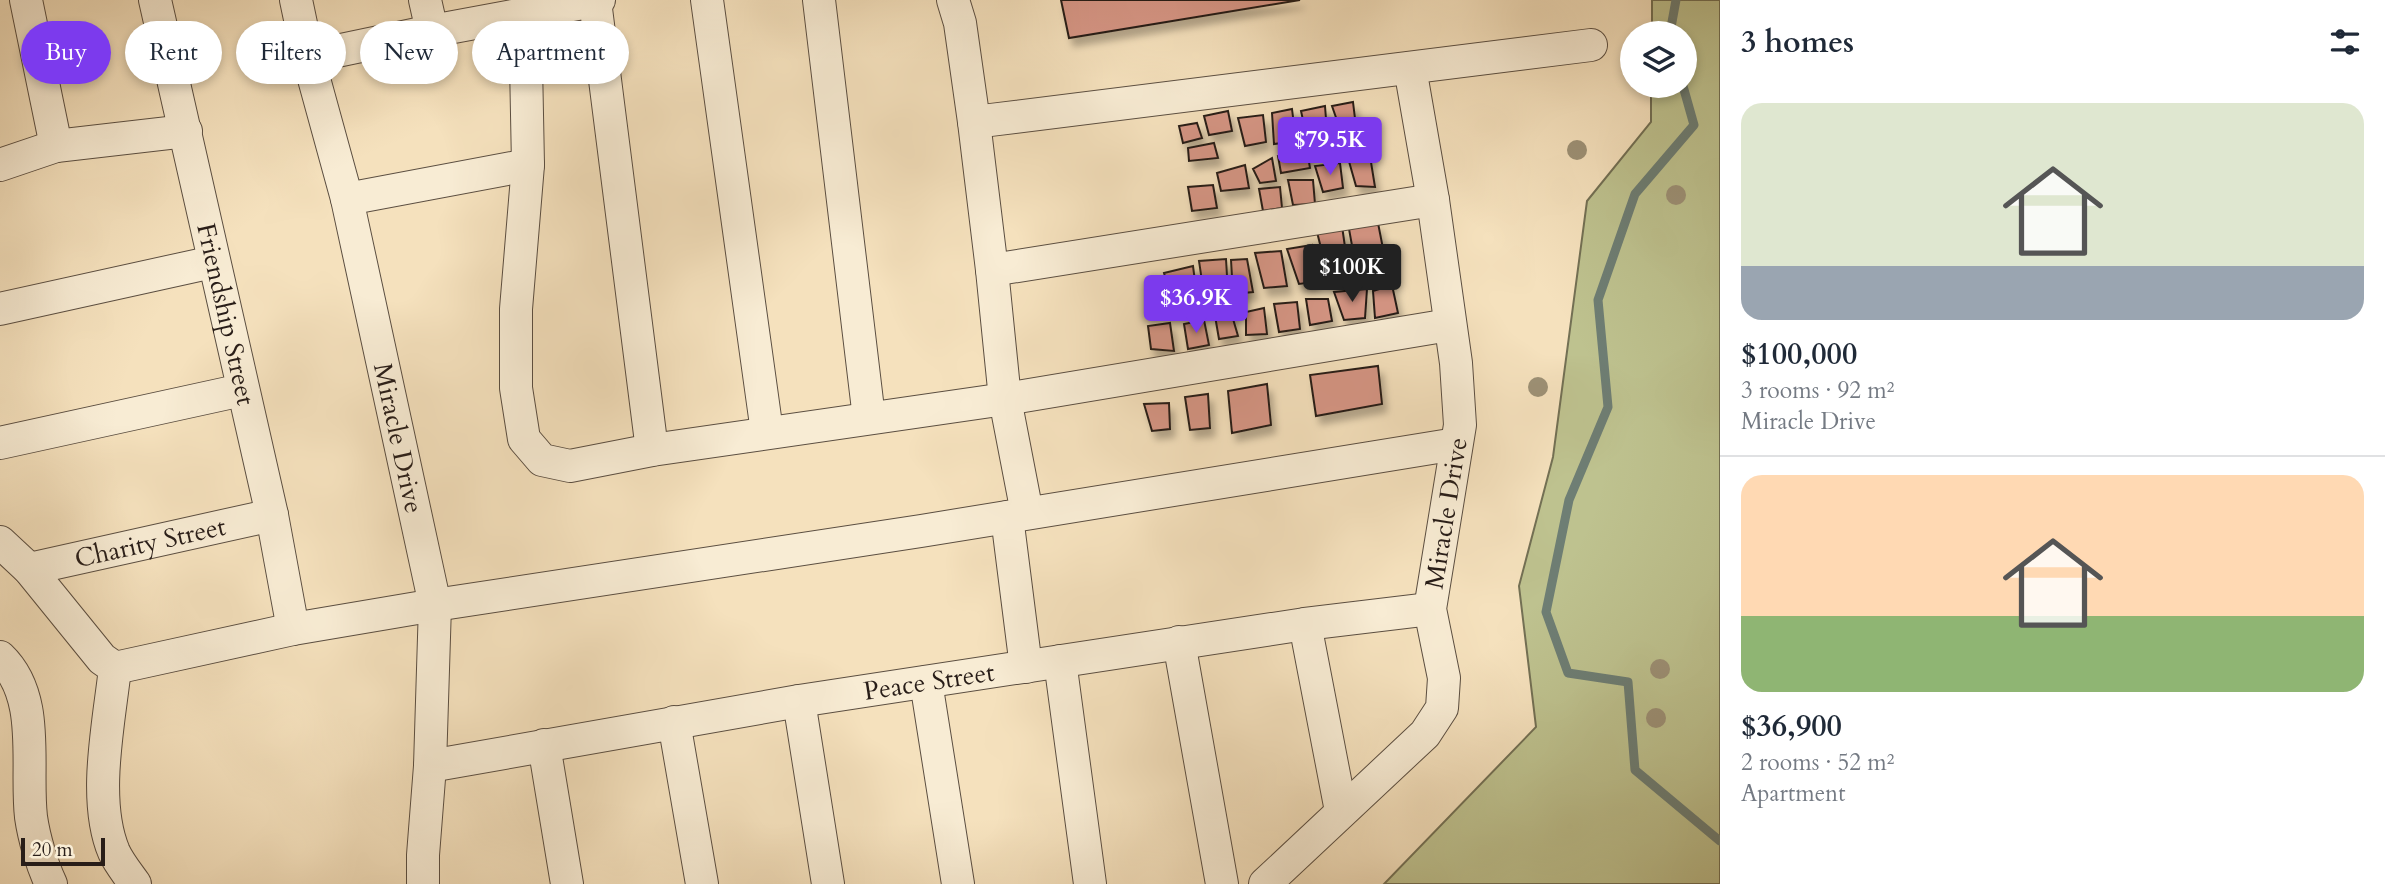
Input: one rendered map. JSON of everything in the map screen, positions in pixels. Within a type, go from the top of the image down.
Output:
[{"type":"street","points":[[26,0],[57,146]]},
{"type":"street","name":"Friendship Street","points":[[155,0],[272,514],[293,629]]},
{"type":"street","name":"Miracle Drive","points":[[296,0],[300,21]]},
{"type":"street","points":[[425,0],[430,21]]},
{"type":"street","points":[[458,25],[544,7],[597,0],[652,450]]},
{"type":"street","points":[[706,0],[767,432]]},
{"type":"street","points":[[819,0],[869,418]]},
{"type":"street","points":[[953,0],[960,23],[992,270],[1017,515],[1026,667]]},
{"type":"street","points":[[544,7],[516,310],[516,388],[524,439],[542,460],[570,466],[652,450],[1005,399],[1449,325]]},
{"type":"street","points":[[974,122],[1591,45]]},
{"type":"street","name":"Miracle Drive","points":[[1265,884],[1425,734],[1442,708],[1444,678],[1430,609],[1460,425],[1456,363],[1433,200],[1410,68]]},
{"type":"street","name":"Miracle Drive","points":[[315,84],[347,199],[435,605],[430,766],[419,883]]},
{"type":"street","points":[[0,165],[57,146],[186,131]]},
{"type":"street","points":[[347,199],[528,165]]},
{"type":"street","points":[[992,270],[1433,200]]},
{"type":"street","points":[[0,309],[213,262]]},
{"type":"street","points":[[0,443],[242,390]]},
{"type":"street","points":[[0,542],[29,569],[102,659],[115,668],[293,629],[435,605],[1456,444]]},
{"type":"street","name":"Charity Street","points":[[29,569],[272,514]]},
{"type":"street","name":"Peace Street","points":[[430,766],[799,701],[1179,642],[1430,609]]},
{"type":"street","points":[[1305,624],[1341,811]]},
{"type":"street","points":[[1179,642],[1222,884]]},
{"type":"street","points":[[0,657],[20,688],[28,715],[32,819],[51,884]]},
{"type":"street","points":[[1060,661],[1090,884]]},
{"type":"street","points":[[115,668],[102,776],[105,816],[114,852],[135,884]]},
{"type":"street","points":[[926,682],[958,884]]},
{"type":"street","points":[[799,701],[828,884]]},
{"type":"street","points":[[674,722],[702,884]]},
{"type":"street","points":[[544,745],[567,884]]},
{"type":"green space","points":[[1652,0],[1720,0],[1720,884],[1384,884],[1536,727],[1519,586],[1553,457],[1587,201],[1651,122],[1651,98],[1697,98],[1697,21],[1652,21]]},
{"type":"building","points":[[1061,0],[1300,0],[1069,38]]},
{"type":"building","points":[[1353,102],[1356,127],[1340,129],[1332,106]]},
{"type":"building","points":[[1325,106],[1327,132],[1306,134],[1301,111]]},
{"type":"building","points":[[1292,109],[1296,141],[1274,144],[1272,113]]},
{"type":"building","points":[[1228,111],[1232,131],[1209,135],[1204,116]]},
{"type":"building","points":[[1263,115],[1266,142],[1245,146],[1238,118]]},
{"type":"building","points":[[1197,123],[1202,138],[1183,143],[1179,126]]},
{"type":"building","points":[[1214,143],[1218,158],[1189,161],[1188,148]]},
{"type":"building","points":[[1307,150],[1310,168],[1281,173],[1278,156]]},
{"type":"building","points":[[1370,156],[1375,187],[1356,186],[1348,158]]},
{"type":"building","points":[[1272,158],[1276,181],[1260,183],[1253,169]]},
{"type":"building","points":[[1340,163],[1343,188],[1323,192],[1315,166]]},
{"type":"building","points":[[1245,165],[1249,188],[1221,191],[1217,173]]},
{"type":"building","points":[[1288,180],[1313,180],[1315,204],[1293,205]]},
{"type":"building","points":[[1213,185],[1217,208],[1192,211],[1188,187]]},
{"type":"building","points":[[1280,187],[1282,208],[1263,211],[1259,189]]},
{"type":"building","points":[[1378,223],[1387,269],[1357,273],[1349,229]]},
{"type":"building","points":[[1342,226],[1349,275],[1329,280],[1317,232]]},
{"type":"building","points":[[1312,245],[1314,282],[1299,284],[1287,249]]},
{"type":"building","points":[[1281,251],[1287,286],[1264,288],[1255,253]]},
{"type":"building","points":[[1226,259],[1228,293],[1204,295],[1199,261]]},
{"type":"building","points":[[1247,259],[1253,292],[1233,294],[1231,260]]},
{"type":"building","points":[[1193,266],[1197,297],[1172,300],[1164,273]]},
{"type":"building","points":[[1392,285],[1398,313],[1375,318],[1373,291]]},
{"type":"building","points":[[1367,289],[1365,318],[1344,320],[1334,292]]},
{"type":"building","points":[[1306,299],[1328,299],[1332,321],[1310,325]]},
{"type":"building","points":[[1297,302],[1300,329],[1279,332],[1274,304]]},
{"type":"building","points":[[1264,308],[1267,334],[1246,335],[1246,312]]},
{"type":"building","points":[[1231,312],[1238,336],[1219,339],[1215,316]]},
{"type":"building","points":[[1204,320],[1209,345],[1188,349],[1184,324]]},
{"type":"building","points":[[1170,323],[1174,351],[1151,349],[1148,326]]},
{"type":"building","points":[[1378,366],[1382,404],[1316,416],[1310,375]]},
{"type":"building","points":[[1267,384],[1271,425],[1232,433],[1228,391]]},
{"type":"building","points":[[1208,394],[1210,428],[1190,430],[1185,397]]},
{"type":"building","points":[[1169,403],[1170,429],[1152,431],[1144,404]]},
{"type":"waterway","points":[[1672,21],[1676,0]]},
{"type":"waterway","points":[[1686,98],[1694,125],[1635,194],[1598,300],[1608,407],[1569,500],[1546,612],[1568,673],[1628,682],[1635,770],[1720,841]]}]
